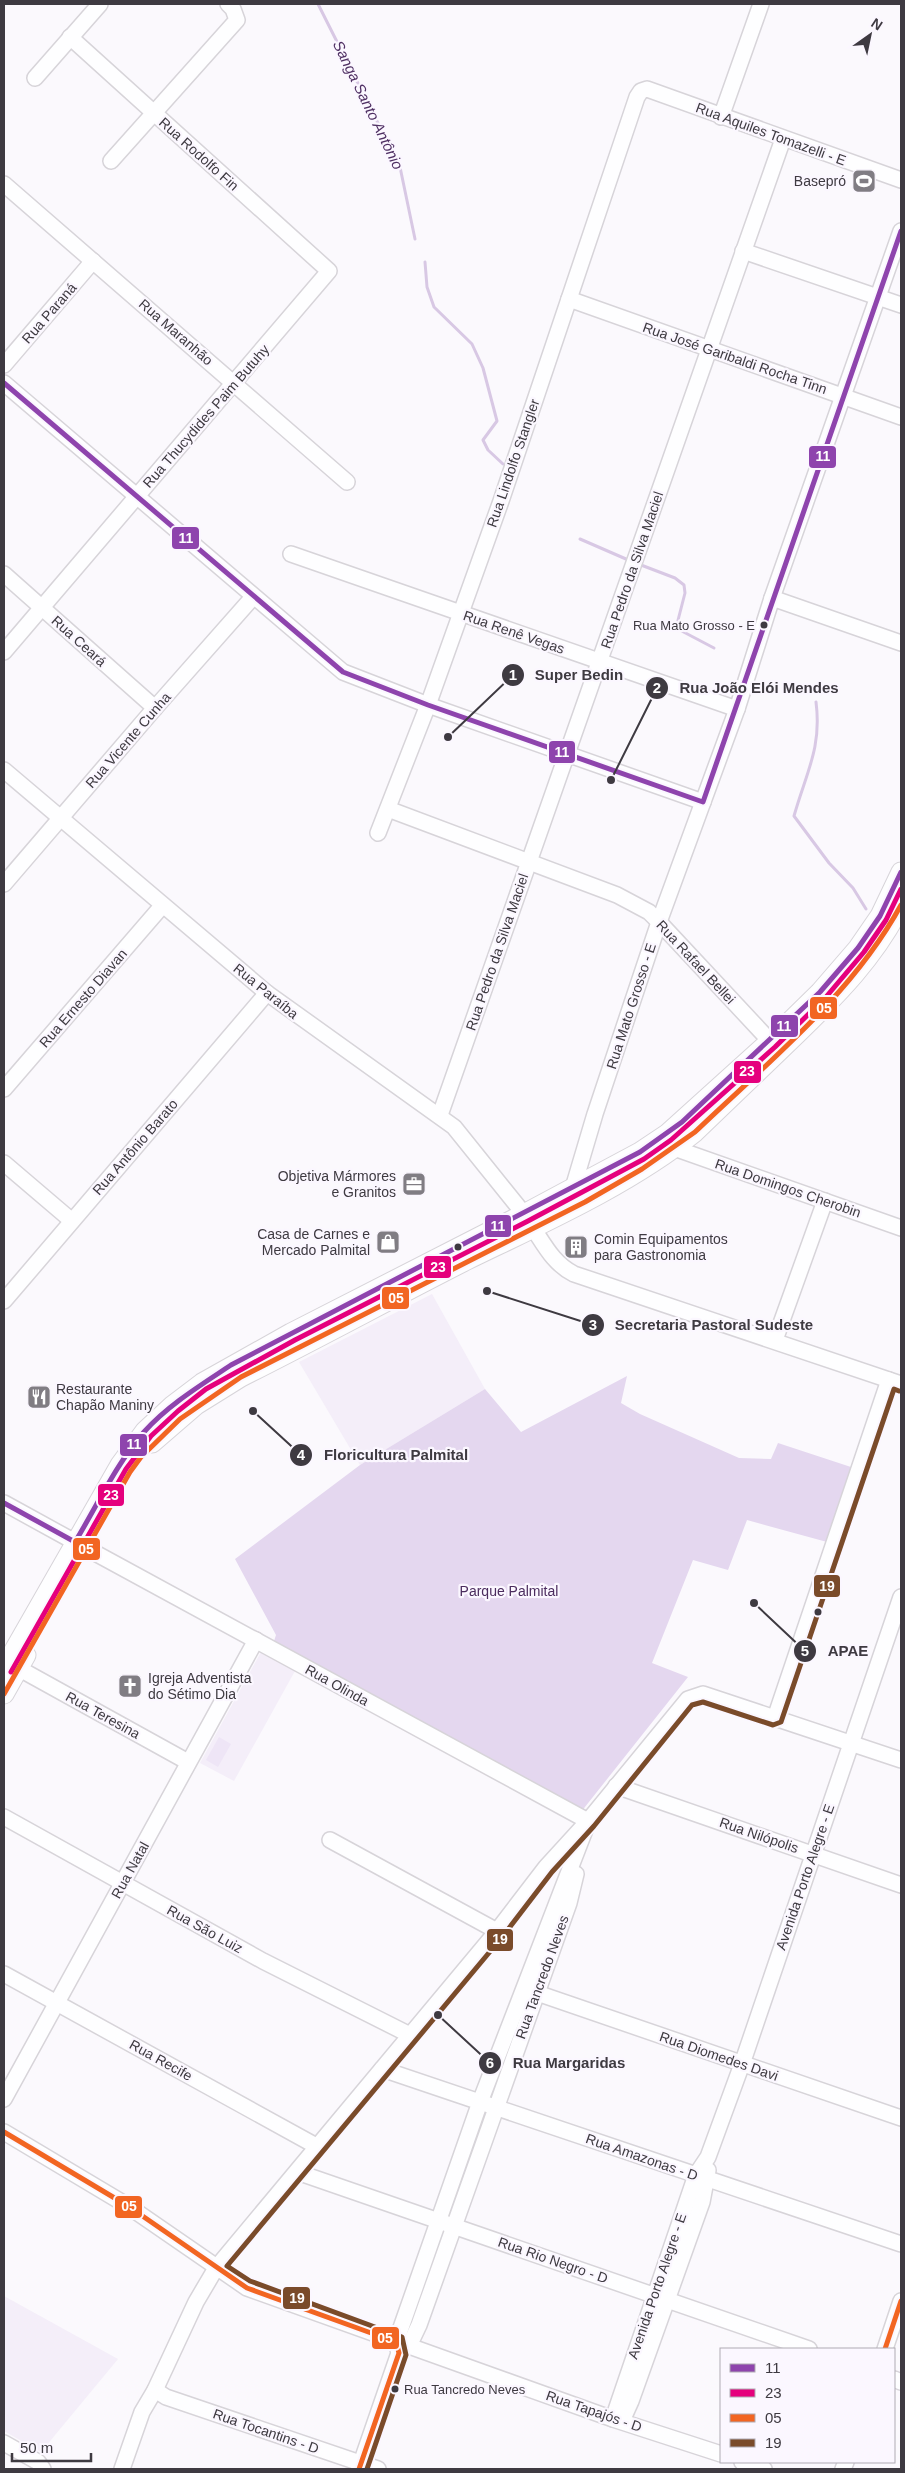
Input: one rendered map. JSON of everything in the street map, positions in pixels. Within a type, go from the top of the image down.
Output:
[{"type":"main road","points":[[576,1195],[638,1172],[695,1132],[775,1046],[858,948],[880,916],[901,872]]},
{"type":"main road","points":[[4,1694],[8,1665],[81,1545],[140,1457],[154,1440],[196,1405],[241,1377],[576,1195],[667,1134],[829,1002],[869,958],[892,923],[901,904]]},
{"type":"street","points":[[35,78],[100,4]]},
{"type":"street","points":[[721,117],[761,4]]},
{"type":"street","points":[[111,161],[237,20],[231,6]]},
{"type":"street","name":"Rua Rodolfo Fin","points":[[70,37],[329,271]]},
{"type":"street","name":"Rua Aquiles Tomazelli - E","points":[[641,91],[647,89],[901,180]]},
{"type":"street","name":"Rua Lindolfo Stangler","points":[[378,833],[428,705],[461,613],[637,97],[641,91]]},
{"type":"street","name":"Rua Pedro da Silva Maciel","points":[[440,1115],[600,662],[742,251],[783,139]]},
{"type":"street","name":"Rua Maranhão","points":[[4,184],[347,482]]},
{"type":"street","name":"Rua Mato Grosso - E","points":[[576,1195],[595,1114],[659,922],[737,709],[772,598],[901,231]]},
{"type":"street","points":[[742,251],[901,305]]},
{"type":"street","name":"Rua Paraná","points":[[4,365],[94,261]]},
{"type":"street","name":"Rua Thucydides Paim Butuhy","points":[[4,652],[329,271]]},
{"type":"street","name":"Rua José Garibaldi Rocha Tinn","points":[[569,299],[901,417]]},
{"type":"street","points":[[4,383],[136,498],[344,672],[428,705],[703,802]]},
{"type":"street","name":"Rua Renê Vegas","points":[[291,554],[737,709]]},
{"type":"street","name":"Rua Ceará","points":[[4,574],[155,708]]},
{"type":"street","name":"Rua Vicente Cunha","points":[[4,884],[155,708],[254,597]]},
{"type":"street","points":[[772,598],[901,643]]},
{"type":"street","name":"Rua Paraíba","points":[[4,770],[162,906],[267,993],[303,1021],[440,1115],[454,1127],[528,1221],[551,1257],[562,1268],[574,1274],[775,1340],[895,1382]]},
{"type":"street","name":"Rua Rafael Bellei","points":[[388,809],[617,895],[649,912],[775,1046]]},
{"type":"street","name":"Rua Ernesto Diavan","points":[[4,1090],[162,906]]},
{"type":"street","name":"Rua Antônio Barato","points":[[4,1301],[267,993]]},
{"type":"street","name":"Rua Domingos Cherobin","points":[[674,1148],[901,1228]]},
{"type":"street","points":[[4,1162],[72,1221]]},
{"type":"street","points":[[775,1340],[825,1201]]},
{"type":"street","points":[[775,1718],[895,1382]]},
{"type":"street","name":"Rua Olinda","points":[[4,1503],[588,1821]]},
{"type":"street","name":"Avenida Porto Alegre - E","points":[[617,2420],[653,2294],[702,2177],[851,1743],[895,1635],[901,1597]]},
{"type":"street","name":"Rua Natal","points":[[4,2100],[256,1640]]},
{"type":"street","name":"Rua Teresina","points":[[8,1665],[188,1762]]},
{"type":"street","points":[[122,2469],[142,2412],[155,2390],[184,2324],[216,2268],[688,1699],[703,1694],[901,1760]]},
{"type":"street","name":"Rua Nilópolis","points":[[616,1786],[901,1885]]},
{"type":"street","name":"Rua São Luiz","points":[[4,1817],[263,1961],[410,2035]]},
{"type":"street","name":"Rua Tancredo Neves","points":[[360,2466],[401,2347],[438,2220],[480,2102],[588,1821]]},
{"type":"street","name":"Rua Tancredo Neves","points":[[401,2347],[453,2226],[569,1903],[588,1821]]},
{"type":"street","points":[[330,1840],[497,1931]]},
{"type":"street","points":[[546,1868],[554,1869],[566,1880]]},
{"type":"street","name":"Rua Recife","points":[[4,1974],[318,2147]]},
{"type":"street","name":"Rua Diomedes Davi","points":[[537,1993],[901,2118]]},
{"type":"street","name":"Rua Amazonas - D","points":[[382,2068],[901,2244]]},
{"type":"street","name":"Rua Tapajós - D","points":[[4,2132],[128,2206],[247,2288],[401,2347],[720,2454]]},
{"type":"street","name":"Rua Rio Negro - D","points":[[297,2172],[806,2348]]},
{"type":"street","name":"Avenida Porto Alegre - E","points":[[617,2420],[668,2300],[702,2202],[702,2177]]},
{"type":"street","points":[[884,2348],[901,2301]]},
{"type":"street","name":"Rua Tocantins - D","points":[[155,2390],[166,2397],[360,2466],[378,2469]]},
{"type":"street","points":[[4,2443],[38,2462],[43,2469]]},
{"type":"street","points":[[745,2463],[764,2469]]},
{"type":"shaded area","points":[[432,1294],[485,1389],[360,1465],[299,1362]]},
{"type":"shaded area","points":[[261,1652],[295,1671],[234,1781],[200,1763]]},
{"type":"shaded area","points":[[219,1737],[231,1744],[218,1767],[206,1760]]},
{"type":"shaded area","points":[[4,2296],[118,2359],[41,2452],[4,2431]]},
{"type":"green space","name":"Parque Palmital","points":[[627,1376],[621,1403],[640,1414],[739,1458],[771,1459],[778,1443],[854,1468],[827,1542],[747,1520],[728,1570],[693,1560],[652,1663],[688,1677],[581,1812],[273,1644],[276,1635],[235,1559],[360,1465],[485,1389],[521,1432]]},
{"type":"waterway","name":"Sanga Santo Antônio","points":[[318,4],[400,167],[415,239]]},
{"type":"waterway","name":"Sanga Santo Antônio","points":[[425,262],[427,287],[434,307],[472,344],[483,368],[497,421],[483,440],[488,450],[503,464]]},
{"type":"waterway","name":"Sanga Santo Antônio","points":[[580,539],[626,559]]},
{"type":"waterway","name":"Sanga Santo Antônio","points":[[641,565],[675,578],[684,585],[685,593],[676,628],[714,648]]},
{"type":"waterway","name":"Sanga Santo Antônio","points":[[816,702],[817,733],[815,747],[794,816],[829,863],[853,888],[866,909]]},
{"type":"transit line","name":"11","points":[[4,383],[343,672],[428,705],[703,802],[901,231]]},
{"type":"transit line","name":"11","points":[[4,1503],[75,1542],[134,1444],[153,1422],[197,1388],[231,1365],[640,1152],[682,1122],[820,992],[858,948],[880,916],[901,872]]},
{"type":"transit line","name":"23","points":[[11,1672],[126,1469],[151,1436],[178,1411],[206,1389],[295,1340],[528,1221],[644,1159],[671,1140],[775,1047],[826,997],[864,952],[886,920],[901,889]]},
{"type":"transit line","name":"05","points":[[4,1694],[130,1472],[141,1457],[180,1419],[241,1377],[585,1202],[642,1169],[695,1132],[834,998],[881,938],[901,905]]},
{"type":"transit line","name":"19","points":[[367,2469],[406,2355],[402,2337],[250,2281],[227,2266],[503,1936],[552,1872],[594,1826],[692,1705],[703,1702],[773,1725],[781,1722],[894,1389],[899,1391]]},
{"type":"transit line","name":"05","points":[[4,2132],[128,2206],[247,2288],[396,2342],[399,2353],[359,2469]]},
{"type":"transit line","name":"05","points":[[885,2348],[901,2301]]},
{"type":"place","name":"Basepró","points":[[864,181]]},
{"type":"place","name":"Rua Mato Grosso - E","points":[[764,625]]},
{"type":"place","name":"Super Bedin","points":[[448,737]]},
{"type":"place","name":"Rua João Elói Mendes","points":[[611,780]]},
{"type":"place","name":"Objetiva Mármores e Granitos","points":[[414,1184]]},
{"type":"place","name":"Casa de Carnes e Mercado Palmital","points":[[388,1242]]},
{"type":"place","name":"Comin Equipamentos para Gastronomia","points":[[576,1247]]},
{"type":"place","name":"Secretaria Pastoral Sudeste","points":[[487,1291]]},
{"type":"place","name":"Restaurante Chapão Maniny","points":[[39,1397]]},
{"type":"place","name":"Floricultura Palmital","points":[[253,1411]]},
{"type":"place","name":"APAE","points":[[754,1603]]},
{"type":"place","name":"Igreja Adventista do Sétimo Dia","points":[[130,1686]]},
{"type":"place","name":"Rua Margaridas","points":[[438,2015]]},
{"type":"place","name":"Rua Tancredo Neves","points":[[395,2389]]}]
